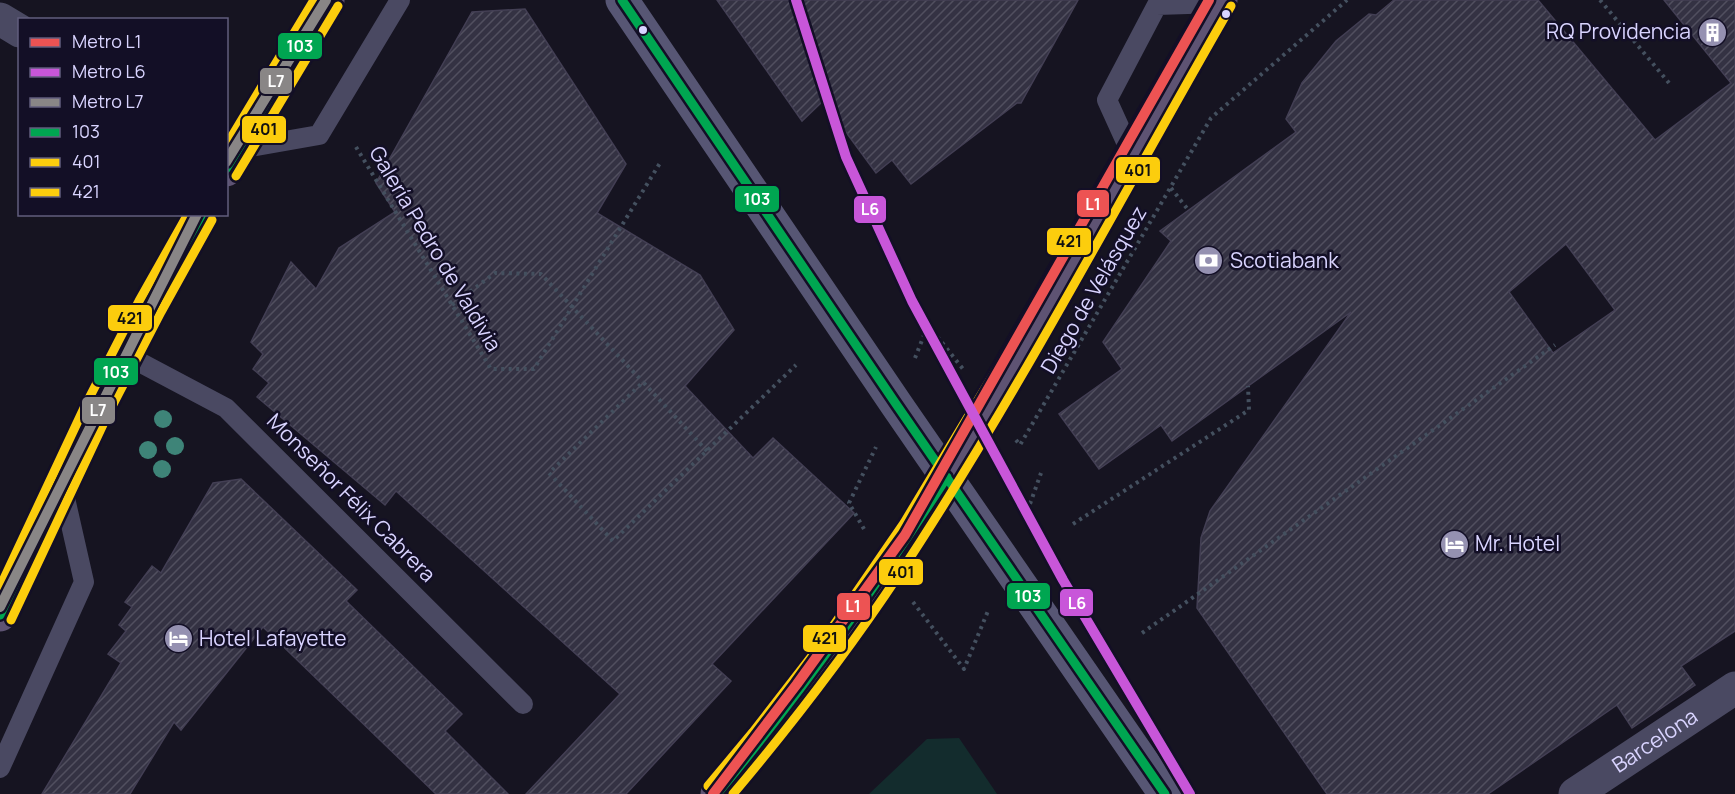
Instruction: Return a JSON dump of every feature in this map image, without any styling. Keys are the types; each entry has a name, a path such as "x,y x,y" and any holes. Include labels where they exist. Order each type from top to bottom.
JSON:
{"main road":[{"path":"230,163 328,0"},
{"path":"622,0 1165,794"},
{"path":"717,794 761,743 819,668 888,569 947,477 990,408 1220,1"},
{"path":"0,615 96,411 150,306 201,216"}],"street":[{"path":"0,18 18,30"},
{"name":"Barcelona","path":"1575,794 1735,687"}],"lane":[{"path":"230,163 319,135 400,0"},
{"path":"1132,155 1107,100 1157,5 1220,1"},
{"name":"Monseñor Félix Cabrera","path":"126,354 226,408 523,704"},
{"path":"0,768 8,737 84,582 62,485"}],"path":[{"name":"Diego de Velásquez","path":"1020,445 1211,118 1347,0"},
{"path":"1600,0 1670,83"},
{"name":"Galería Pedro de Valdivia","path":"356,147 491,369 534,369 660,163"},
{"path":"1171,188 1189,211"},
{"path":"452,305 495,273 541,274 574,306 707,451"},
{"path":"928,325 963,370"},
{"path":"1142,633 1555,345"},
{"path":"643,382 549,473 613,541 796,365"},
{"path":"1073,524 1249,410 1248,386"}],"green space":[{"path":"959,738 997,794 869,794 927,739"}],"building":[{"path":"717,0 1078,0 1021,103 1017,103 911,184 892,160 876,173 823,101 802,121"},
{"path":"1394,0 1538,0 1655,140 1731,83 1664,0 1735,0 1735,631 1681,666 1695,685 1632,728 1617,705 1488,794 1327,794 1197,608 1201,538 1210,511 1351,312 1172,441 1161,425 1099,469 1059,414 1122,369 1103,342 1171,241 1160,231 1296,132 1286,119 1302,83 1336,41 1369,14 1376,15","holes":["1566,244 1615,310 1553,353 1509,292"]},
{"path":"525,9 626,164 597,213 700,275 734,330 685,386 753,458 773,438 854,513 712,664 731,681 626,794 526,794 620,694 396,491 385,505 257,397 269,383 253,369 263,354 251,342 291,262 316,289 339,248 395,212 376,183 472,12"},
{"path":"241,479 357,590 346,601 462,714 445,731 508,794 436,794 263,627 181,730 174,722 130,794 42,794 121,663 108,654 126,631 119,625 132,607 125,602 152,566 161,573 213,483"}],"metro line":[{"name":"L7","path":"228,159 326,0"},
{"name":"L6","path":"796,0 846,157 912,301 1063,580 1190,794"},
{"name":"L1","path":"713,794 797,684 905,535 1209,0"},
{"name":"L7","path":"0,607 196,216"}],"transit line":[{"name":"421","path":"228,143 314,0"},
{"name":"103","path":"228,166 328,0"},
{"name":"103","path":"622,0 896,404 1165,794"},
{"name":"421","path":"708,786 818,648 904,523 999,365 1207,0"},
{"name":"401","path":"236,176 338,6"},
{"name":"401","path":"733,794 798,714 881,602 944,504 1070,292 1231,6"},
{"name":"421","path":"0,587 85,406 139,301 187,216"},
{"name":"103","path":"0,615 96,411 150,306 201,216"},
{"name":"401","path":"11,620 107,416 212,220"},
{"name":"103","path":"717,794 837,639 947,477"}],"place":[{"name":"RQ Providencia","path":"1712,32"},
{"name":"Scotiabank","path":"1209,261"},
{"name":"Mr. Hotel","path":"1454,544"},
{"name":"Hotel Lafayette","path":"178,639"}]}
